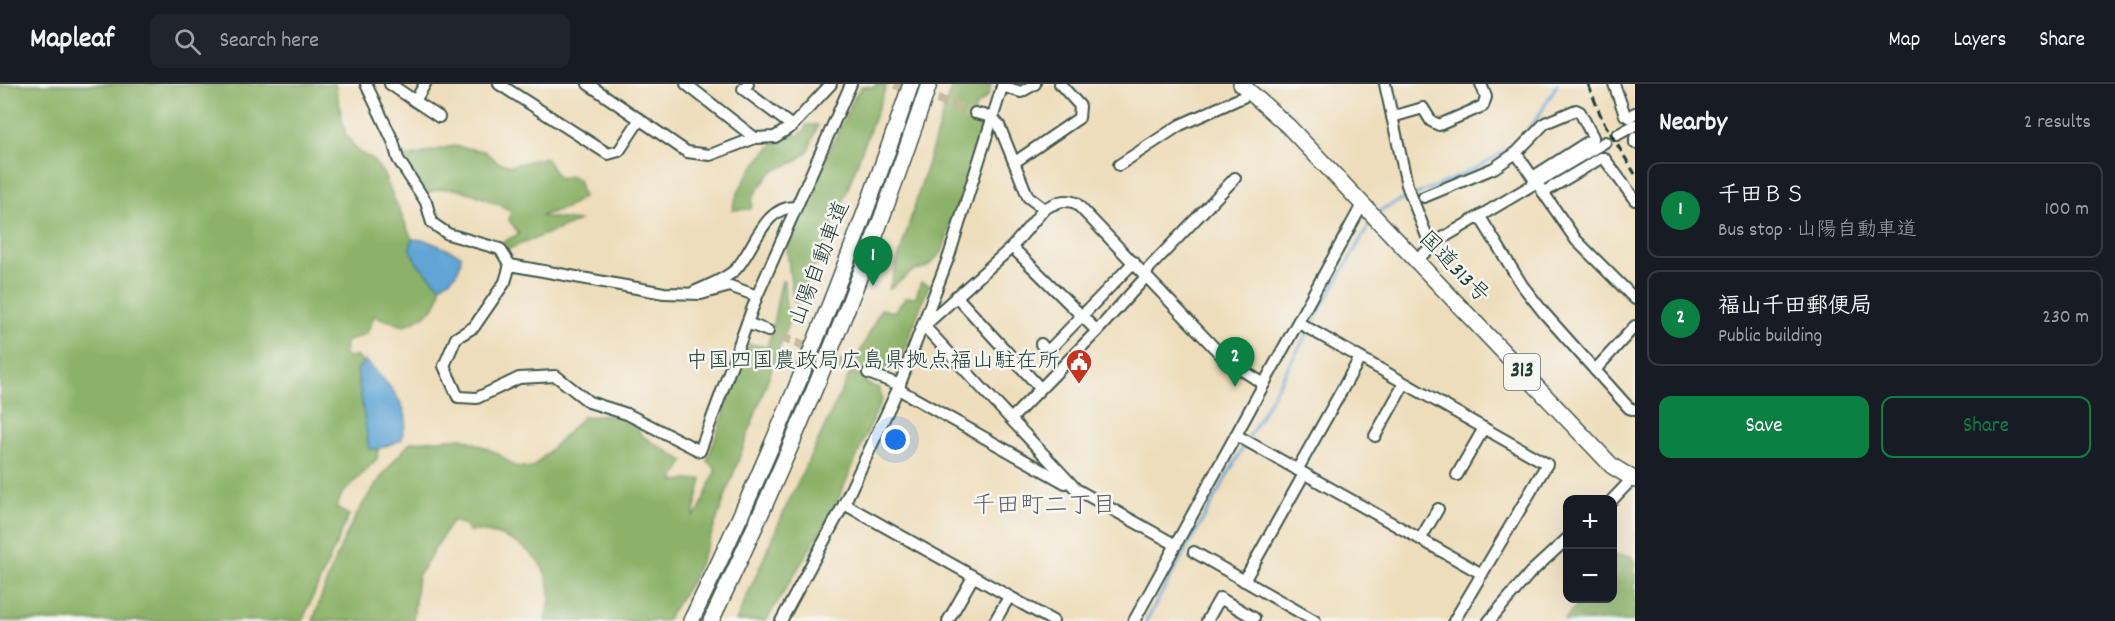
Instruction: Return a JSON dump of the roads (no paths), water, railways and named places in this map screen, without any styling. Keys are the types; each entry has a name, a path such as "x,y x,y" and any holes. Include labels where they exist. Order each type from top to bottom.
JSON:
{"highway":[{"name":"山陽自動車道","path":"691,621 734,531 808,360 846,267 911,84"},
{"name":"山陽自動車道","path":"711,621 782,469 825,368 929,84"},
{"name":"国道313号","path":"1245,87 1288,126 1612,466 1633,480"}],"street":[{"path":"366,84 393,141 398,159 426,202 432,223 448,234 501,249 510,265 505,282 474,327 456,338 444,366 458,397 477,398 519,378 556,376 589,402 627,414 700,451 757,296 851,84"},
{"path":"390,84 439,117"},
{"path":"415,101 425,84"},
{"path":"499,84 608,154 619,152 640,119"},
{"path":"588,84 694,154 710,155 755,138 775,137 792,126 831,84"},
{"path":"686,84 755,138"},
{"path":"748,84 744,89 792,126"},
{"path":"796,621 782,618 844,504 899,387 949,256 1003,85 1021,92 1035,84"},
{"path":"1015,162 1079,118 1080,106 1060,84"},
{"path":"1392,117 1423,108 1431,121 1439,125 1482,106 1486,97 1481,84"},
{"path":"1614,84 1625,114 1629,117 1635,113"},
{"path":"1389,85 1392,117 1407,185 1431,247"},
{"path":"1119,165 1179,124 1243,97 1245,87"},
{"path":"1424,197 1494,168 1516,153 1545,123 1575,110 1580,112 1593,137 1592,140 1538,184"},
{"path":"975,113 992,117 1015,162 1028,197 1044,209"},
{"path":"1617,135 1635,125"},
{"path":"1635,138 1635,143"},
{"path":"1415,261 1431,247 1605,142"},
{"path":"1516,153 1592,258 1635,299"},
{"path":"1538,184 1604,158 1635,200"},
{"path":"1011,419 1096,331 1235,178"},
{"path":"924,326 1012,247 1044,209 1068,200 1076,203 1226,360 1264,384"},
{"path":"690,294 735,269 774,214 785,207 795,207"},
{"path":"1134,621 1176,544 1243,439 1264,384 1306,326 1371,214"},
{"path":"1480,217 1522,285 1629,408 1635,410"},
{"path":"1012,247 1096,331"},
{"path":"1041,345 1047,352 1134,262"},
{"path":"510,265 664,293 713,292 730,286 757,296"},
{"path":"956,296 1040,388"},
{"path":"747,323 768,332"},
{"path":"924,326 1076,489"},
{"path":"1306,326 1547,464 1454,621"},
{"path":"1595,370 1635,326"},
{"path":"1244,581 1360,358"},
{"path":"868,373 899,387 1176,544"},
{"path":"1376,436 1404,384"},
{"path":"1457,475 1484,428"},
{"path":"1243,439 1482,574"},
{"path":"1617,495 1633,480"},
{"path":"844,504 1008,597 1039,618 1053,621"},
{"path":"1421,538 1438,509"},
{"path":"1490,621 1530,573 1563,543"},
{"path":"1194,552 1297,616 1315,621"},
{"path":"948,621 973,577"},
{"path":"995,621 1008,597"},
{"path":"1207,621 1220,598 1254,618 1253,621"}],"water":[{"path":"412,239 425,240 461,255 456,274 440,286 417,263 410,248"},
{"path":"365,361 397,396 405,413 406,421 402,440 378,449 369,449 357,370"}],"waterway":[{"path":"1379,213 1384,208 1453,179 1503,152 1529,128 1557,84"},
{"path":"1311,326 1372,220"},
{"path":"1248,439 1308,332"},
{"path":"1146,621 1245,444"}],"tunnel":[{"path":"895,84 975,113"},
{"path":"768,331 868,373"}],"railway":[{"path":"1588,84 1603,121 1635,174"}],"place":[{"name":"千田ＢＳ","path":"873,286"},
{"name":"中国四国農政局広島県拠点福山駐在所","path":"1079,385"},
{"name":"福山千田郵便局","path":"1235,387"}],"district":[{"name":"千田町二丁目","path":"1044,507"}]}
